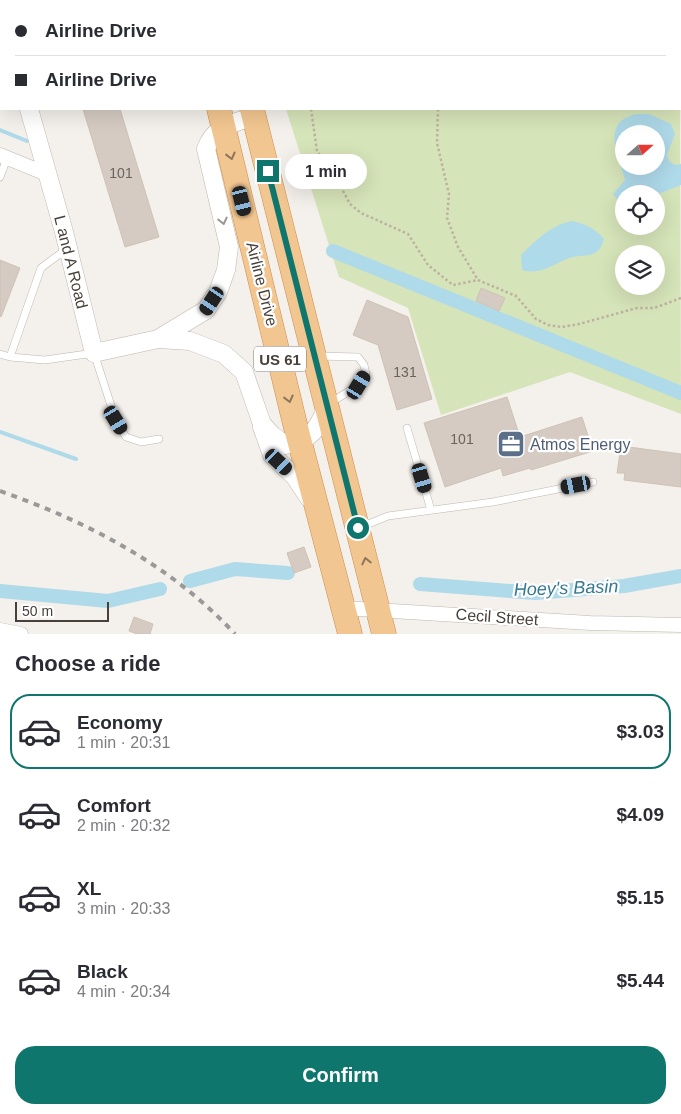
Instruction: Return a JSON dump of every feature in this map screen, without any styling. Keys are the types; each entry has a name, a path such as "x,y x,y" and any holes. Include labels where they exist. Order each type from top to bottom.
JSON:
{"highway":[{"name":"Airline Drive","path":"253,112 328,404 384,634"},
{"name":"Airline Drive","path":"222,118 300,442 350,634"}],"street":[{"name":"L and A Road","path":"29,110 49,175 94,353"},
{"path":"158,339 206,310 218,292 226,270 229,247 206,149 210,136 222,118 253,112"},
{"path":"4,157 49,175"},
{"path":"94,353 158,339 190,341 224,354 244,372 272,455 302,485 321,525"},
{"path":"262,424 272,436 285,445 300,442 315,432 328,404"},
{"name":"Cecil Street","path":"343,608 378,608 590,629 681,625"},
{"path":"0,630 21,634"}],"lane":[{"path":"0,177 4,157"},
{"path":"10,357 42,268 68,247"},
{"path":"0,354 10,357 45,360 94,353 116,420 126,437 141,442 159,439"},
{"path":"315,356 358,357 364,364 366,374 359,385 328,404"},
{"path":"407,428 431,510"},
{"path":"358,528 388,516 493,502 593,482"}],"path":[{"path":"311,110 318,151 335,176 350,204 361,213 408,234 428,265 453,285 478,280 516,296 536,319 548,325 562,327 636,308 654,308 681,298"},
{"path":"438,110 437,143 449,194 447,218 458,247 478,280"}],"green space":[{"path":"286,110 680,110 681,414 570,372 441,415 408,308 339,277"}],"water":[{"path":"635,114 649,114 671,124 675,134 667,155 669,161 675,165 681,164 681,185 665,191 665,185 621,185 625,180 624,175 665,175 665,125 618,125 626,118"},
{"path":"572,221 590,227 604,239 598,251 591,255 566,259 542,270 522,270 521,255 527,249 557,226"}],"building":[{"path":"83,110 120,110 159,237 125,247"},
{"path":"0,260 20,268 1,317 0,316"},
{"path":"481,288 505,298 499,311 476,301"},
{"path":"367,300 408,317 432,399 397,410 378,345 353,335"},
{"name":"Atmos Energy","path":"507,397 520,437 582,417 593,451 531,470 530,468 503,476 501,468 445,487 424,423"},
{"path":"629,447 681,454 681,487 624,480 625,473 617,473 620,453 628,454"},
{"path":"304,547 311,567 294,573 287,553"},
{"path":"134,617 153,624 150,634 137,634 129,631"}],"waterway":[{"path":"0,130 27,141"},
{"path":"333,251 681,393"},
{"path":"0,432 76,459"},
{"path":"190,581 235,569 288,573"},
{"name":"Hoey's Basin","path":"420,584 535,593 624,586 681,576"},
{"path":"0,591 108,601 160,589"}],"railway":[{"path":"0,491 65,517 126,548 184,587 235,634"}],"place":[{"name":"Atmos Energy","path":"511,444"}],"route":[{"path":"268,171 358,528"}]}
